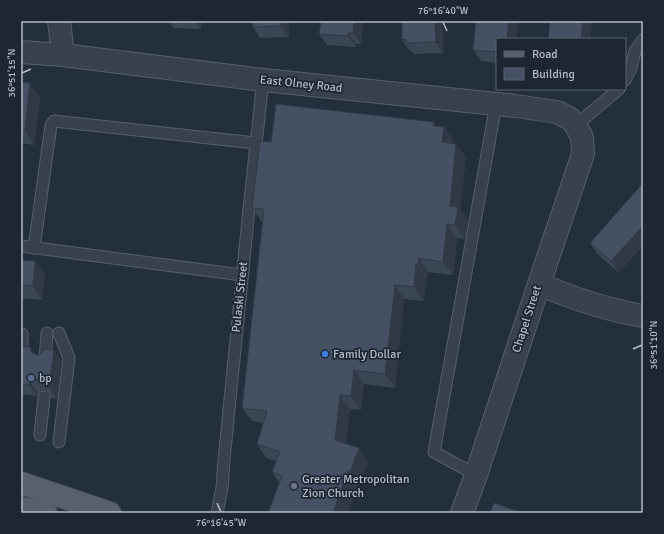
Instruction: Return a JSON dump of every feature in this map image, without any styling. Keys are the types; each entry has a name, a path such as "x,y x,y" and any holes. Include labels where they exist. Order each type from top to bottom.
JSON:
{"main road":[{"path":"21,483 110,513"},
{"path":"21,508 46,513"}],"street":[{"path":"59,21 63,55"},
{"name":"East Olney Road","path":"21,52 63,55 262,80 496,104 557,112 569,118 576,125"},
{"name":"Chapel Street","path":"462,513 583,154 582,138 576,125"},
{"path":"539,284 584,301 630,314 643,316"}],"lane":[{"path":"626,78 631,68 635,50 643,40"},
{"name":"Pulaski Street","path":"217,513 222,488 262,80"},
{"path":"576,125 618,90"},
{"path":"476,475 434,452 496,104"},
{"path":"34,248 51,125 54,122 255,143"},
{"path":"21,246 242,275"},
{"path":"45,359 47,333"},
{"path":"59,333 69,358 59,442"},
{"path":"22,334 22,357"},
{"path":"40,435 44,397"}],"building":[{"path":"252,21 281,21 281,26 253,27"},
{"path":"321,21 354,21 353,33 348,33 348,36 319,34"},
{"path":"402,21 435,21 436,42 406,43 406,39 402,40"},
{"path":"476,21 509,21 507,38 496,38 496,52 473,50"},
{"path":"550,21 583,21 581,38 548,38"},
{"path":"21,82 30,83 25,131 21,130"},
{"path":"276,104 434,122 433,126 444,127 442,142 456,144 450,206 458,207 455,225 447,224 443,262 419,258 418,265 416,264 414,287 395,285 385,374 354,370 351,396 340,395 335,440 359,448 350,472 348,471 333,513 268,513 282,476 272,472 280,452 257,444 267,411 242,408 264,209 252,208 260,141 271,142"},
{"path":"643,183 643,226 611,261 590,243"},
{"path":"21,260 35,261 33,286 21,285"},
{"path":"21,346 30,347 31,351 36,355 41,354 44,349 54,350 49,387 43,387 40,380 37,379 30,382 29,385 21,384"},
{"path":"494,503 523,513 490,513"}],"place":[{"name":"Family Dollar","path":"325,354"},
{"name":"bp","path":"31,378"},
{"name":"Greater Metropolitan Zion Church","path":"294,486"}]}
